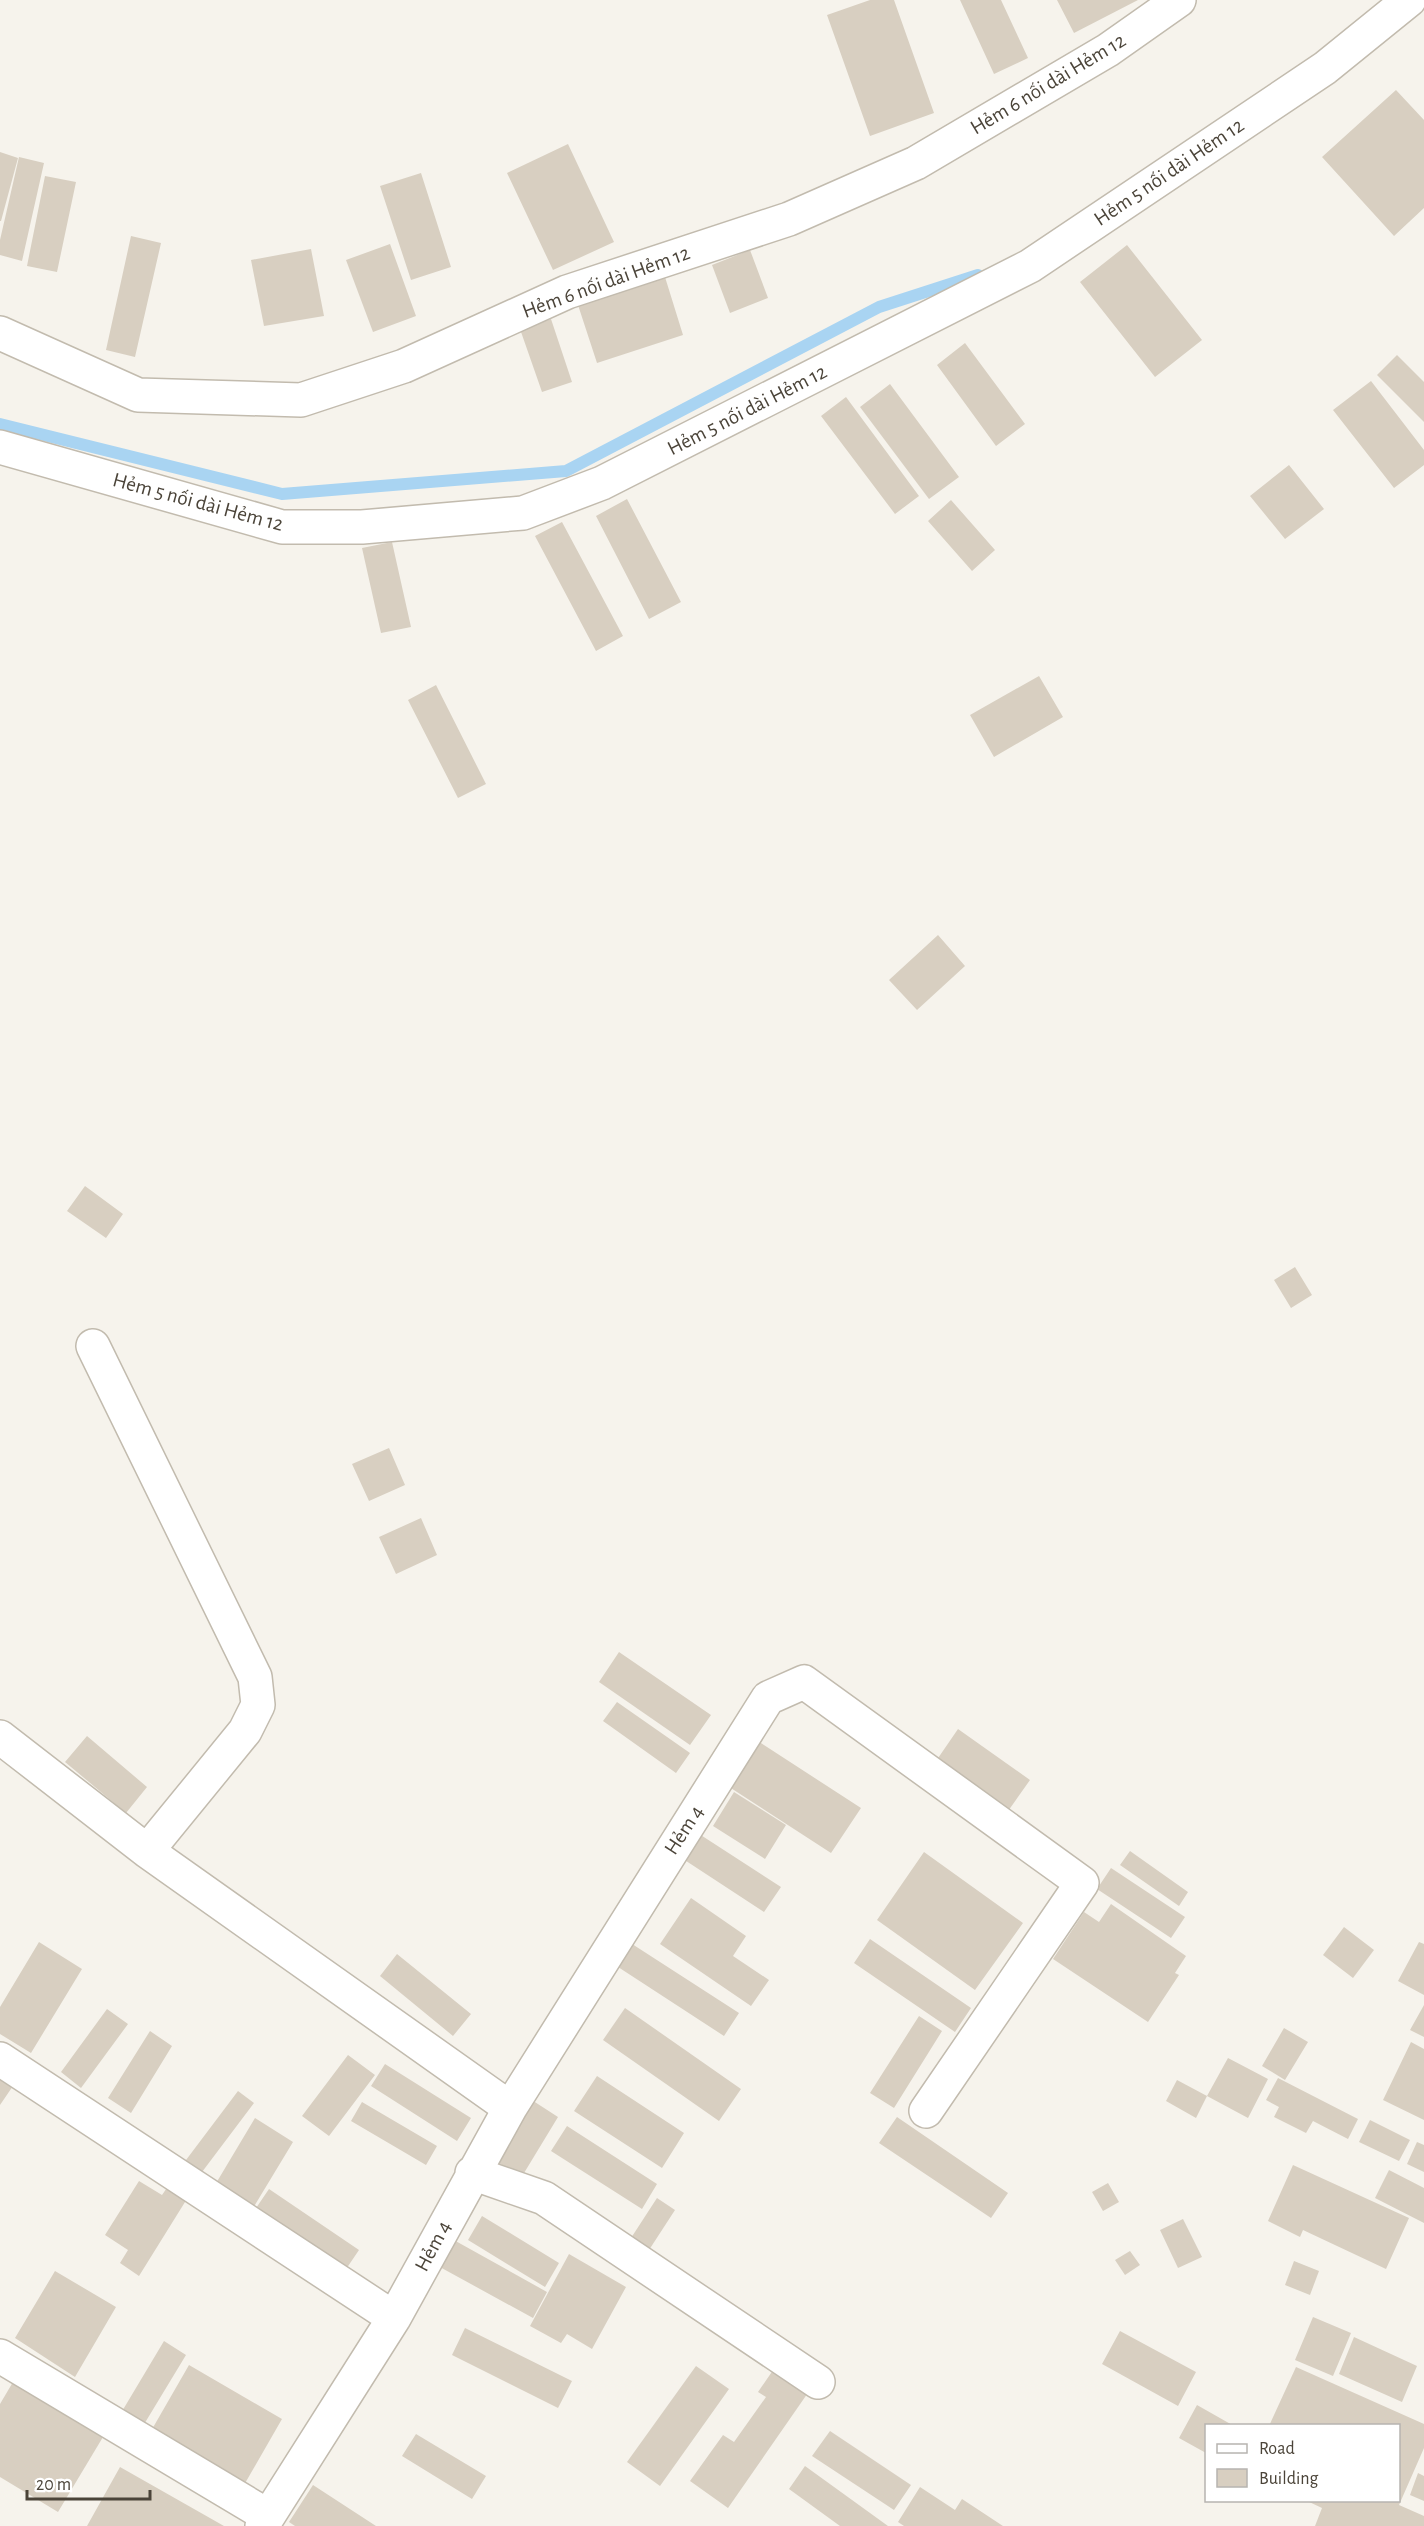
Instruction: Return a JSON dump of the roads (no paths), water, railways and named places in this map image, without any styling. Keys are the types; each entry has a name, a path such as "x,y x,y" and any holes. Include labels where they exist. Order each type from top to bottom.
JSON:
{"street":[{"name":"Hẻm 6 nối dài Hẻm 12","path":"0,333 138,395 301,400 404,366 567,292 789,219 916,163 1108,50 1179,0"},
{"name":"Hẻm 5 nối dài Hẻm 12","path":"0,447 282,527 362,527 523,513 603,483 1030,266 1324,68 1409,0"},
{"path":"93,1346 255,1677 258,1705 245,1731 147,1851"},
{"name":"Hẻm 4","path":"265,2521 394,2318 472,2173 510,2108 768,1698 804,1682 1082,1883 926,2110"},
{"path":"0,1737 147,1851 510,2108"},
{"path":"0,2060 394,2318"},
{"path":"472,2173 544,2198 818,2382"},
{"path":"0,2356 265,2521"}],"waterway":[{"path":"0,424 282,494 566,471 879,307 978,275"}]}
